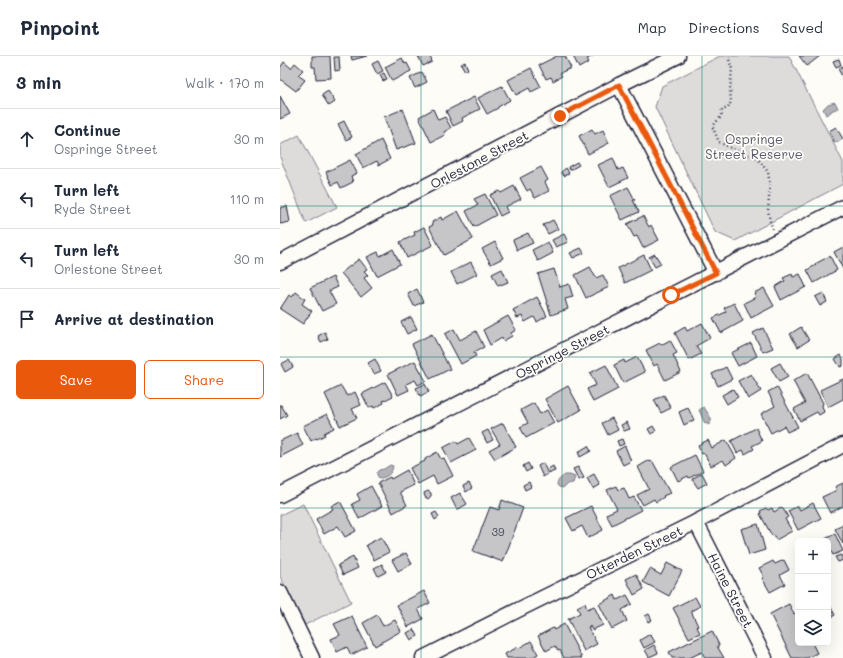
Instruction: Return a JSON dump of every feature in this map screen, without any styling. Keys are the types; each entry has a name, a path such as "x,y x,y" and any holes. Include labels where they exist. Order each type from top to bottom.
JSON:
{"street":[{"name":"Orlestone Street","path":"280,262 619,85 678,56"},
{"path":"619,85 716,273"},
{"name":"Ospringe Street","path":"280,495 843,207"},
{"name":"Otterden Street","path":"423,658 696,522 843,445"},
{"name":"Haine Street","path":"696,522 765,658"},
{"path":"280,592 312,658"}],"path":[{"path":"728,56 732,68 730,90 731,102 728,108 722,110 721,117 715,123 713,128 719,142 758,159 768,172 770,179 768,210 770,221 778,241"}],"green space":[{"name":"Ospringe Street Reserve","path":"720,56 789,56 843,162 843,184 735,241 715,232 655,107 662,86"},
{"path":"299,135 337,207 306,223 280,157 280,145"},
{"path":"303,504 351,602 305,625 280,576 280,515"}],"shaded area":[{"path":"835,102 838,108 826,115 823,109 828,104"},
{"path":"704,407 712,420 708,425 707,423 705,424 699,410"},
{"path":"390,465 393,466 390,473 379,478 377,472"},
{"path":"565,475 575,477 573,483 567,484 563,488 559,487 557,485 558,482"}],"building":[{"path":"312,56 330,56 331,78 316,79 315,67 312,67"},
{"path":"351,56 367,56 352,60"},
{"path":"418,56 430,56 432,62 423,66"},
{"path":"557,56 565,56 571,68 560,73 562,76 553,81 551,77 546,79 539,65"},
{"path":"573,56 593,56 587,59 589,62 579,68"},
{"path":"799,56 820,56 807,66"},
{"path":"334,57 339,57 340,70 335,71"},
{"path":"402,58 405,64 407,63 411,71 392,81 385,67"},
{"path":"839,59 841,65 836,67 833,61"},
{"path":"378,61 383,71 377,74 372,64"},
{"path":"284,62 291,68 295,63 303,70 298,75 305,80 296,91 280,79 280,68"},
{"path":"465,62 468,69 465,71 461,64"},
{"path":"843,66 843,78 838,69"},
{"path":"531,68 541,87 531,92 529,88 516,95 508,80"},
{"path":"422,72 427,82 415,88 410,78"},
{"path":"384,73 387,79 383,81 380,75"},
{"path":"502,86 510,100 487,114 478,98"},
{"path":"328,91 335,102 329,106 322,95"},
{"path":"280,96 290,114 280,119"},
{"path":"474,97 480,109 462,118 463,121 453,126 446,111"},
{"path":"403,109 416,143 396,150 384,117"},
{"path":"433,109 438,120 445,117 451,128 444,132 445,135 431,142 419,117"},
{"path":"344,121 352,137 346,140 338,124"},
{"path":"836,127 843,139 835,143 829,131"},
{"path":"592,129 595,134 603,130 609,143 588,154 579,136"},
{"path":"381,140 390,159 379,165 377,161 363,168 356,154"},
{"path":"613,158 618,170 623,168 628,178 609,187 598,165"},
{"path":"350,160 357,173 351,176 353,182 341,188 338,182 332,185 326,172"},
{"path":"577,162 579,165 570,170 568,167"},
{"path":"541,167 548,180 545,182 549,191 535,198 530,189 527,191 520,178"},
{"path":"566,168 569,173 564,176 561,172"},
{"path":"514,186 521,199 505,207 508,212 500,216 490,195 499,191 501,193"},
{"path":"628,187 639,212 622,220 610,196"},
{"path":"485,194 496,215 474,227 466,211 478,205 474,199"},
{"path":"287,206 290,222 280,224 280,208"},
{"path":"458,211 473,239 444,255 429,227 433,225 432,222 441,217 442,220"},
{"path":"643,216 649,227 651,225 659,240 643,248 637,236 634,237 627,224"},
{"path":"553,220 558,229 548,234 543,225"},
{"path":"424,227 433,245 407,258 400,242 415,235 414,232"},
{"path":"528,233 533,243 517,250 513,240"},
{"path":"564,234 568,242 556,247 552,240"},
{"path":"495,242 503,258 491,264 482,249"},
{"path":"548,242 553,253 538,261 532,250"},
{"path":"843,247 843,269 834,252"},
{"path":"581,248 584,253 573,258 570,253"},
{"path":"393,249 400,264 377,276 367,257 378,252 380,256"},
{"path":"655,254 661,264 655,267 649,257"},
{"path":"644,255 651,270 625,283 618,268"},
{"path":"830,256 837,270 814,283 807,270"},
{"path":"359,259 367,269 364,271 368,275 364,278 372,288 361,297 341,273"},
{"path":"471,262 477,274 457,284 451,272"},
{"path":"590,267 596,278 603,275 609,287 586,298 575,275"},
{"path":"502,269 508,282 498,286 492,274"},
{"path":"554,269 560,287 569,284 573,297 565,299 568,309 551,315 538,274"},
{"path":"792,274 793,277 800,274 806,287 781,300 775,287 785,281 783,278"},
{"path":"333,277 338,287 329,291 336,304 322,311 310,288"},
{"path":"764,288 774,306 751,318 744,303 756,297 754,293"},
{"path":"417,289 423,302 414,306 408,294"},
{"path":"296,292 305,299 302,304 312,311 303,324 280,309 289,295 292,297"},
{"path":"823,293 827,302 820,306 815,297"},
{"path":"537,297 547,316 537,322 534,317 525,322 522,316 517,318 513,310"},
{"path":"734,303 743,321 721,333 713,318 726,312 724,308"},
{"path":"508,316 516,330 511,333 512,336 503,341 502,338 490,345 483,330"},
{"path":"411,317 417,329 407,334 401,322"},
{"path":"702,323 710,338 696,346 701,354 689,360 675,333 685,327 687,331"},
{"path":"801,327 809,340 798,347 790,334"},
{"path":"763,328 773,348 763,352 753,333"},
{"path":"454,329 460,340 476,331 484,347 474,352 476,356 461,364 445,334"},
{"path":"325,332 328,339 321,342 318,336"},
{"path":"432,334 450,369 430,379 412,344"},
{"path":"670,340 677,353 673,355 681,372 665,380 657,364 654,366 646,350"},
{"path":"751,343 757,356 738,366 731,353"},
{"path":"841,355 843,359 843,366 840,367 835,359"},
{"path":"637,357 645,372 623,383 614,365 624,360 625,363"},
{"path":"375,359 381,371 374,374 368,363"},
{"path":"289,360 293,367 285,372 281,364"},
{"path":"415,361 426,381 418,385 415,380 406,384 409,390 398,395 388,374"},
{"path":"780,363 788,377 779,382 771,368"},
{"path":"606,365 618,389 593,402 587,389 596,385 590,373"},
{"path":"726,367 732,379 718,386 712,374"},
{"path":"807,373 823,403 822,406 824,412 819,415 817,412 800,421 794,409 805,403 793,381"},
{"path":"751,374 761,391 748,399 738,381"},
{"path":"843,379 843,399 828,407 820,390"},
{"path":"385,382 393,396 374,408 373,406 369,408 362,394"},
{"path":"425,384 429,392 420,396 416,388"},
{"path":"341,386 347,396 355,392 361,405 352,409 357,418 340,426 325,394"},
{"path":"568,386 581,410 558,423 545,399"},
{"path":"777,387 798,427 787,432 784,426 771,433 761,414 775,406 768,392"},
{"path":"733,389 738,397 727,404 722,395"},
{"path":"664,395 671,408 661,413 654,400"},
{"path":"534,403 540,414 547,410 554,423 526,438 520,427 528,423 521,410"},
{"path":"280,405 287,415 280,419"},
{"path":"688,408 694,420 684,425 679,412"},
{"path":"327,414 334,428 324,433 325,435 311,441 303,426"},
{"path":"612,418 618,430 608,435 602,423"},
{"path":"627,422 630,429 624,431 621,425"},
{"path":"503,423 516,447 495,459 489,450 500,444 491,429"},
{"path":"653,426 656,431 651,434 648,429"},
{"path":"756,428 762,441 752,446 754,449 745,454 743,450 737,453 731,441"},
{"path":"488,430 493,440 487,443 482,433"},
{"path":"297,433 303,445 280,457 280,441"},
{"path":"469,438 476,450 451,463 443,448 456,441 458,444"},
{"path":"622,439 624,444 619,446 617,441"},
{"path":"708,440 712,448 726,440 736,458 726,465 723,460 711,466 704,453 702,454 698,445"},
{"path":"588,446 591,451 580,457 578,452"},
{"path":"625,446 631,461 623,465 616,451"},
{"path":"437,452 441,459 444,458 453,476 437,484 433,476 418,484 410,468 425,461 425,459"},
{"path":"695,455 703,471 689,478 688,476 678,481 671,467"},
{"path":"648,461 653,462 670,493 663,496 664,497 656,502 654,499 643,505 637,495 649,489 638,467"},
{"path":"528,463 531,469 526,472 523,466"},
{"path":"543,463 548,474 543,477 538,466"},
{"path":"553,466 555,471 550,473 548,469"},
{"path":"578,467 584,478 579,480 573,469"},
{"path":"407,470 414,485 400,492 407,505 393,513 378,483 390,477 391,479"},
{"path":"702,473 707,483 698,488 692,479"},
{"path":"594,474 600,485 593,489 587,478"},
{"path":"529,482 531,487 525,490 523,485"},
{"path":"469,483 472,488 466,492 463,486"},
{"path":"843,483 843,506 830,513 822,497 837,490 835,487"},
{"path":"371,486 382,506 359,519 352,504 360,500 357,494"},
{"path":"616,486 618,490 624,488 629,499 634,497 641,510 612,525 606,514 617,509 607,490"},
{"path":"428,491 431,493 431,496 428,499 425,497 424,493"},
{"path":"460,493 467,504 457,510 451,498"},
{"path":"502,500 523,508 503,562 473,551 490,507 499,510"},
{"path":"340,501 356,531 345,537 338,526 324,534 316,519 333,509 331,506"},
{"path":"813,503 821,518 798,530 788,511 798,506 800,510"},
{"path":"591,506 603,530 588,538 582,526 573,531 566,518"},
{"path":"782,507 788,517 785,519 792,531 776,540 774,535 772,536 760,514 760,511 766,508 768,510 772,508 774,512"},
{"path":"436,512 439,517 435,520 432,514"},
{"path":"758,524 765,550 749,555 741,529"},
{"path":"843,525 843,544 835,529"},
{"path":"835,534 843,551 833,555 831,551 831,538 827,538"},
{"path":"381,537 389,552 374,560 366,545"},
{"path":"406,553 412,564 398,571 392,560"},
{"path":"841,555 843,560 838,562 835,557"},
{"path":"353,557 358,568 343,575 338,565"},
{"path":"784,560 789,570 780,575 785,584 770,592 762,578 764,577 759,568 773,561 775,564"},
{"path":"667,563 682,571 669,596 643,582 650,569 661,575"},
{"path":"382,564 386,572 378,576 374,568"},
{"path":"636,574 644,589 634,595 626,579"},
{"path":"424,591 430,603 418,609 423,619 408,627 397,605"},
{"path":"615,595 617,600 627,595 632,604 622,610 627,621 612,629 599,604"},
{"path":"695,597 700,606 691,611 700,633 689,638 673,608"},
{"path":"585,603 587,609 594,606 603,625 592,630 590,626 588,627 597,644 584,651 568,619 580,613 577,607"},
{"path":"789,604 794,614 795,613 795,646 814,646 817,653 807,658 792,658 770,614"},
{"path":"831,608 835,615 831,617"},
{"path":"649,614 652,620 648,622 645,616"},
{"path":"377,615 383,626 395,620 401,631 375,646 363,623"},
{"path":"352,616 367,647 351,655 347,647 337,652 331,639 340,635 334,624"},
{"path":"564,624 582,658 564,658 560,650 558,651 555,646 546,651 538,636 553,628 554,630"},
{"path":"414,629 418,636 411,640 407,633"},
{"path":"712,631 719,645 717,646 724,658 705,658 702,652 689,658 672,658 669,652"},
{"path":"650,634 655,642 644,648 640,640"},
{"path":"531,641 538,654 531,658 507,658 505,654"},
{"path":"654,645 658,653 649,657 645,650"}],"route":[{"path":"560,116 619,85 716,273 671,295"}]}
